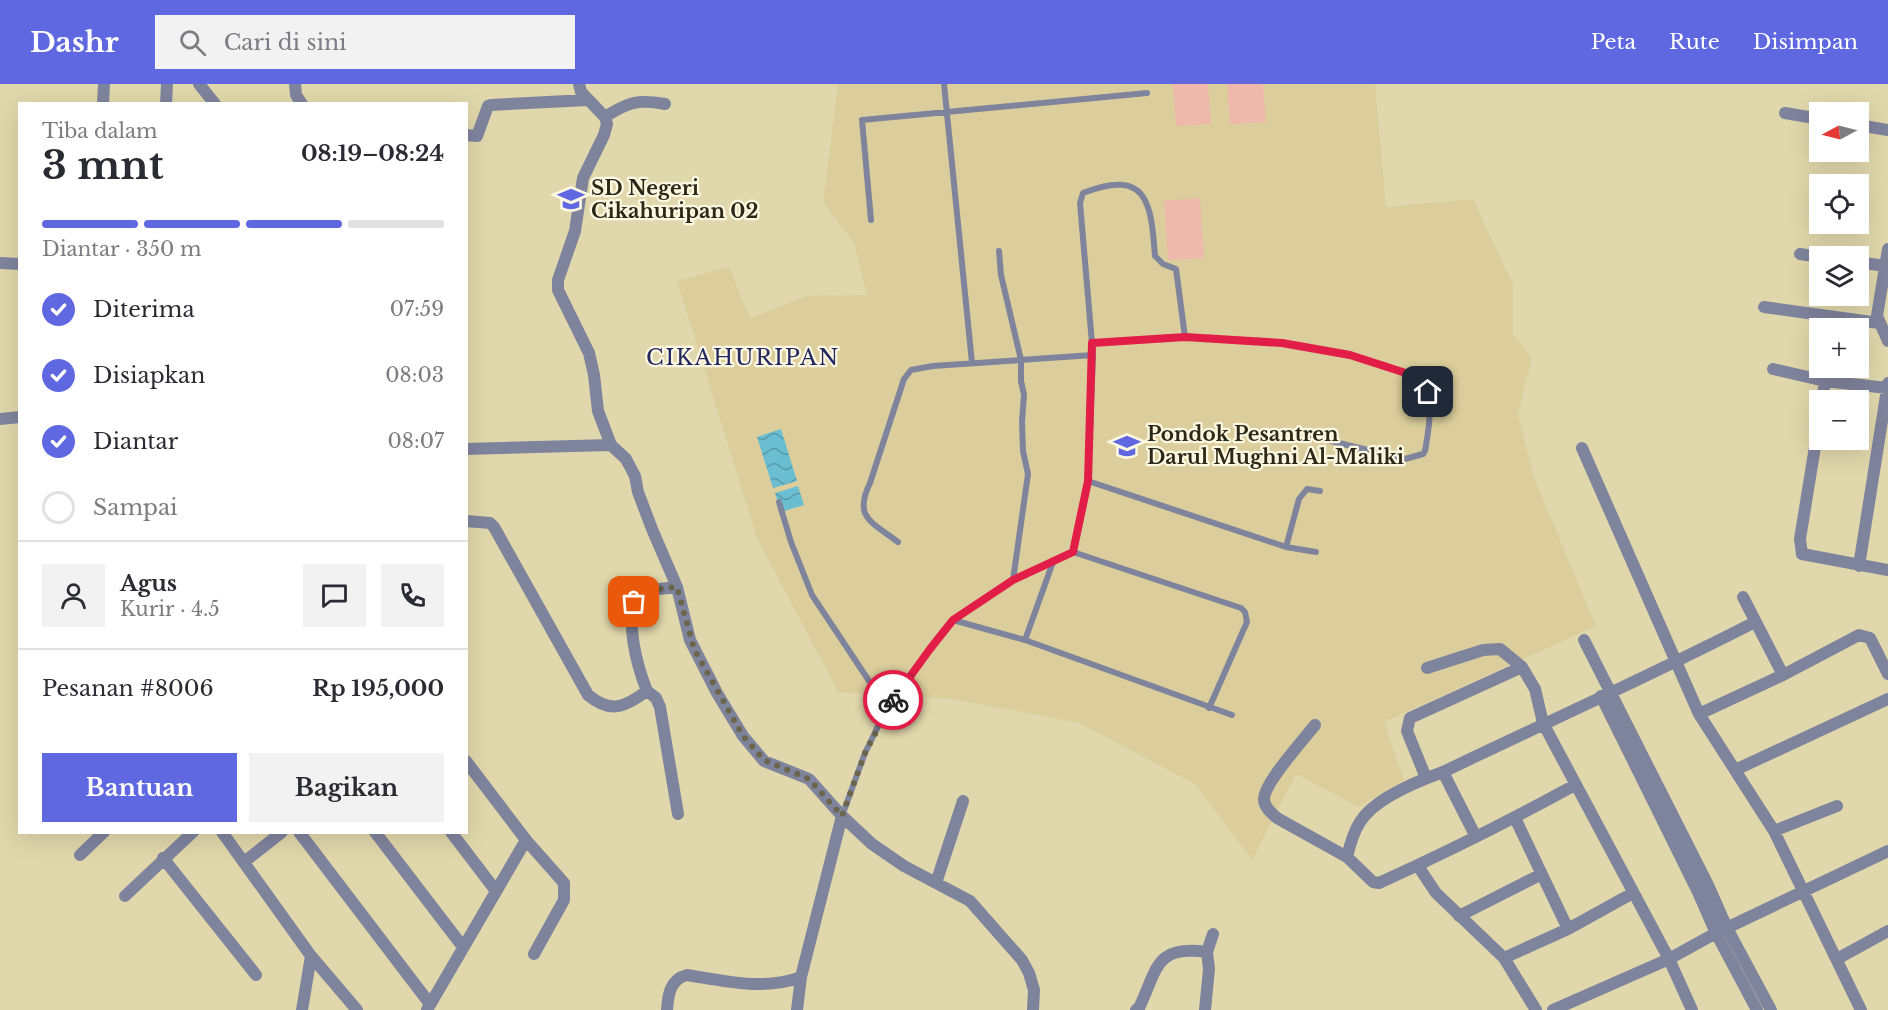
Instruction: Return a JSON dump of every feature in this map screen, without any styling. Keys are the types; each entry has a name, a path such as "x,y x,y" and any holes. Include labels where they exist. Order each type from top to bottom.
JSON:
{"street":[{"path":"103,102 104,84"},
{"path":"166,102 167,84"},
{"path":"200,84 214,102"},
{"path":"295,84 296,95 301,102"},
{"path":"579,84 586,100 605,117 607,124 583,178 574,231 558,280 558,290 589,353 598,411 611,445 626,459 633,470 652,529 677,587 694,649 743,736 764,760 809,779 842,816 872,844 904,866 970,901 1022,960 1034,990 1033,1010"},
{"path":"468,135 477,136 488,106 491,105 586,100"},
{"path":"605,117 631,103 647,101 665,104"},
{"path":"1785,113 1809,117"},
{"path":"1869,127 1888,130"},
{"path":"1888,249 1876,316 1888,340"},
{"path":"1800,254 1809,255"},
{"path":"0,263 18,264"},
{"path":"1869,264 1885,266"},
{"path":"1764,307 1879,323"},
{"path":"1773,369 1825,381 1888,385 1858,566"},
{"path":"1824,390 1825,381"},
{"path":"0,419 18,417"},
{"path":"468,449 611,445"},
{"path":"1582,448 1699,714 1774,831 1838,958 1861,1010"},
{"path":"1814,450 1800,539 1802,554 1888,570"},
{"path":"468,521 490,523 494,527 588,695 597,702 620,706 631,704 647,691"},
{"path":"677,587 650,590 638,594 632,609 637,655 647,691 656,698 660,707 678,814"},
{"path":"1743,597 1783,675"},
{"path":"1347,856 1353,835 1361,819 1379,802 1543,723 1678,662 1755,622"},
{"path":"1699,714 1862,635 1870,638 1888,674"},
{"path":"1584,640 1606,694 1722,930 1746,974 1771,1010"},
{"path":"1427,668 1483,650 1500,649 1522,667 1535,689 1543,723 1669,959 1692,1010"},
{"path":"1426,778 1407,731 1410,718 1522,667"},
{"path":"1736,770 1888,699"},
{"path":"1315,726 1277,774 1264,800 1268,810 1276,818 1347,856 1373,882 1379,883 1418,866 1515,818 1575,785"},
{"path":"468,764 526,840 564,883 564,900 534,954"},
{"path":"1443,772 1476,837"},
{"path":"936,883 963,801"},
{"path":"1774,831 1837,806"},
{"path":"796,1010 801,977 842,816"},
{"path":"1515,818 1540,875 1568,929"},
{"path":"80,855 102,834"},
{"path":"125,896 191,834"},
{"path":"223,834 311,956 357,1010"},
{"path":"244,862 279,834"},
{"path":"300,834 428,1007 526,840"},
{"path":"377,834 463,947"},
{"path":"453,834 496,891"},
{"path":"1553,1010 1669,959 1722,930 1888,851"},
{"path":"163,858 256,975"},
{"path":"1418,866 1436,893 1504,958 1536,1010"},
{"path":"1459,916 1540,875"},
{"path":"1504,958 1568,929 1634,893"},
{"path":"1838,958 1888,931"},
{"path":"1205,1010 1209,969 1207,952 1213,934"},
{"path":"1136,1010 1163,958 1176,951 1207,952"},
{"path":"302,1010 311,956"},
{"path":"1746,974 1757,1010"},
{"path":"667,1010 669,993 676,979 681,976 766,984 787,982 801,977"}],"lane":[{"path":"944,84 972,363"},
{"path":"871,220 862,120 1147,93"},
{"path":"1073,552 1088,481 1093,355 1080,203 1083,193 1122,184 1137,189 1145,198 1152,218 1155,256 1163,264 1176,270 1185,337"},
{"path":"999,251 1001,275 1021,360 1024,396 1023,451 1028,474 1013,580"},
{"path":"1092,343 1185,337 1282,343 1350,355 1415,376 1423,382 1428,392 1429,415 1423,454 1406,459 1310,436"},
{"path":"898,542 866,517 862,499 870,483 904,379 911,370 933,366 1093,355"},
{"path":"1088,481 1286,547 1316,552"},
{"path":"1286,547 1300,496 1307,489 1320,491"},
{"path":"780,502 791,542 812,595 887,708"},
{"path":"842,816 865,753 887,708 953,620 1013,580 1073,552 1242,608 1247,622 1209,708"},
{"path":"1025,640 1053,562"},
{"path":"953,620 1025,640 1232,715"}],"shaded area":[{"name":"Pondok Pesantren Darul Mughni Al-Maliki","path":"838,84 1375,84 1386,207 1473,199 1513,285 1513,335 1532,358 1518,414 1534,478 1596,626 1384,722 1404,780 1359,807 1296,774 1252,860 1195,784 1079,723 953,699 838,692 757,538 677,281 729,267 750,318 807,296 867,295 854,243 823,202"},
{"path":"1173,84 1208,84 1211,124 1176,126"},
{"path":"1227,84 1263,84 1266,122 1230,124"},
{"path":"1200,198 1204,258 1168,260 1164,201"}],"water":[{"path":"781,429 797,481 773,488 757,437"},
{"path":"798,486 804,505 781,512 775,493"}],"way so far":[{"path":"634,602 638,594 650,590 677,587 690,640 717,693 743,736 764,760 809,779 842,816 865,753 893,700"}],"place":[{"name":"SD Negeri Cikahuripan 02","path":"571,199"},
{"name":"Pondok Pesantren Darul Mughni Al-Maliki","path":"1127,446"}],"district":[{"name":"CIKAHURIPAN","path":"743,357"}],"route":[{"path":"893,700 953,620 1013,580 1073,552 1088,481 1092,343 1185,337 1282,343 1350,355 1415,376 1423,382 1428,392"}]}
